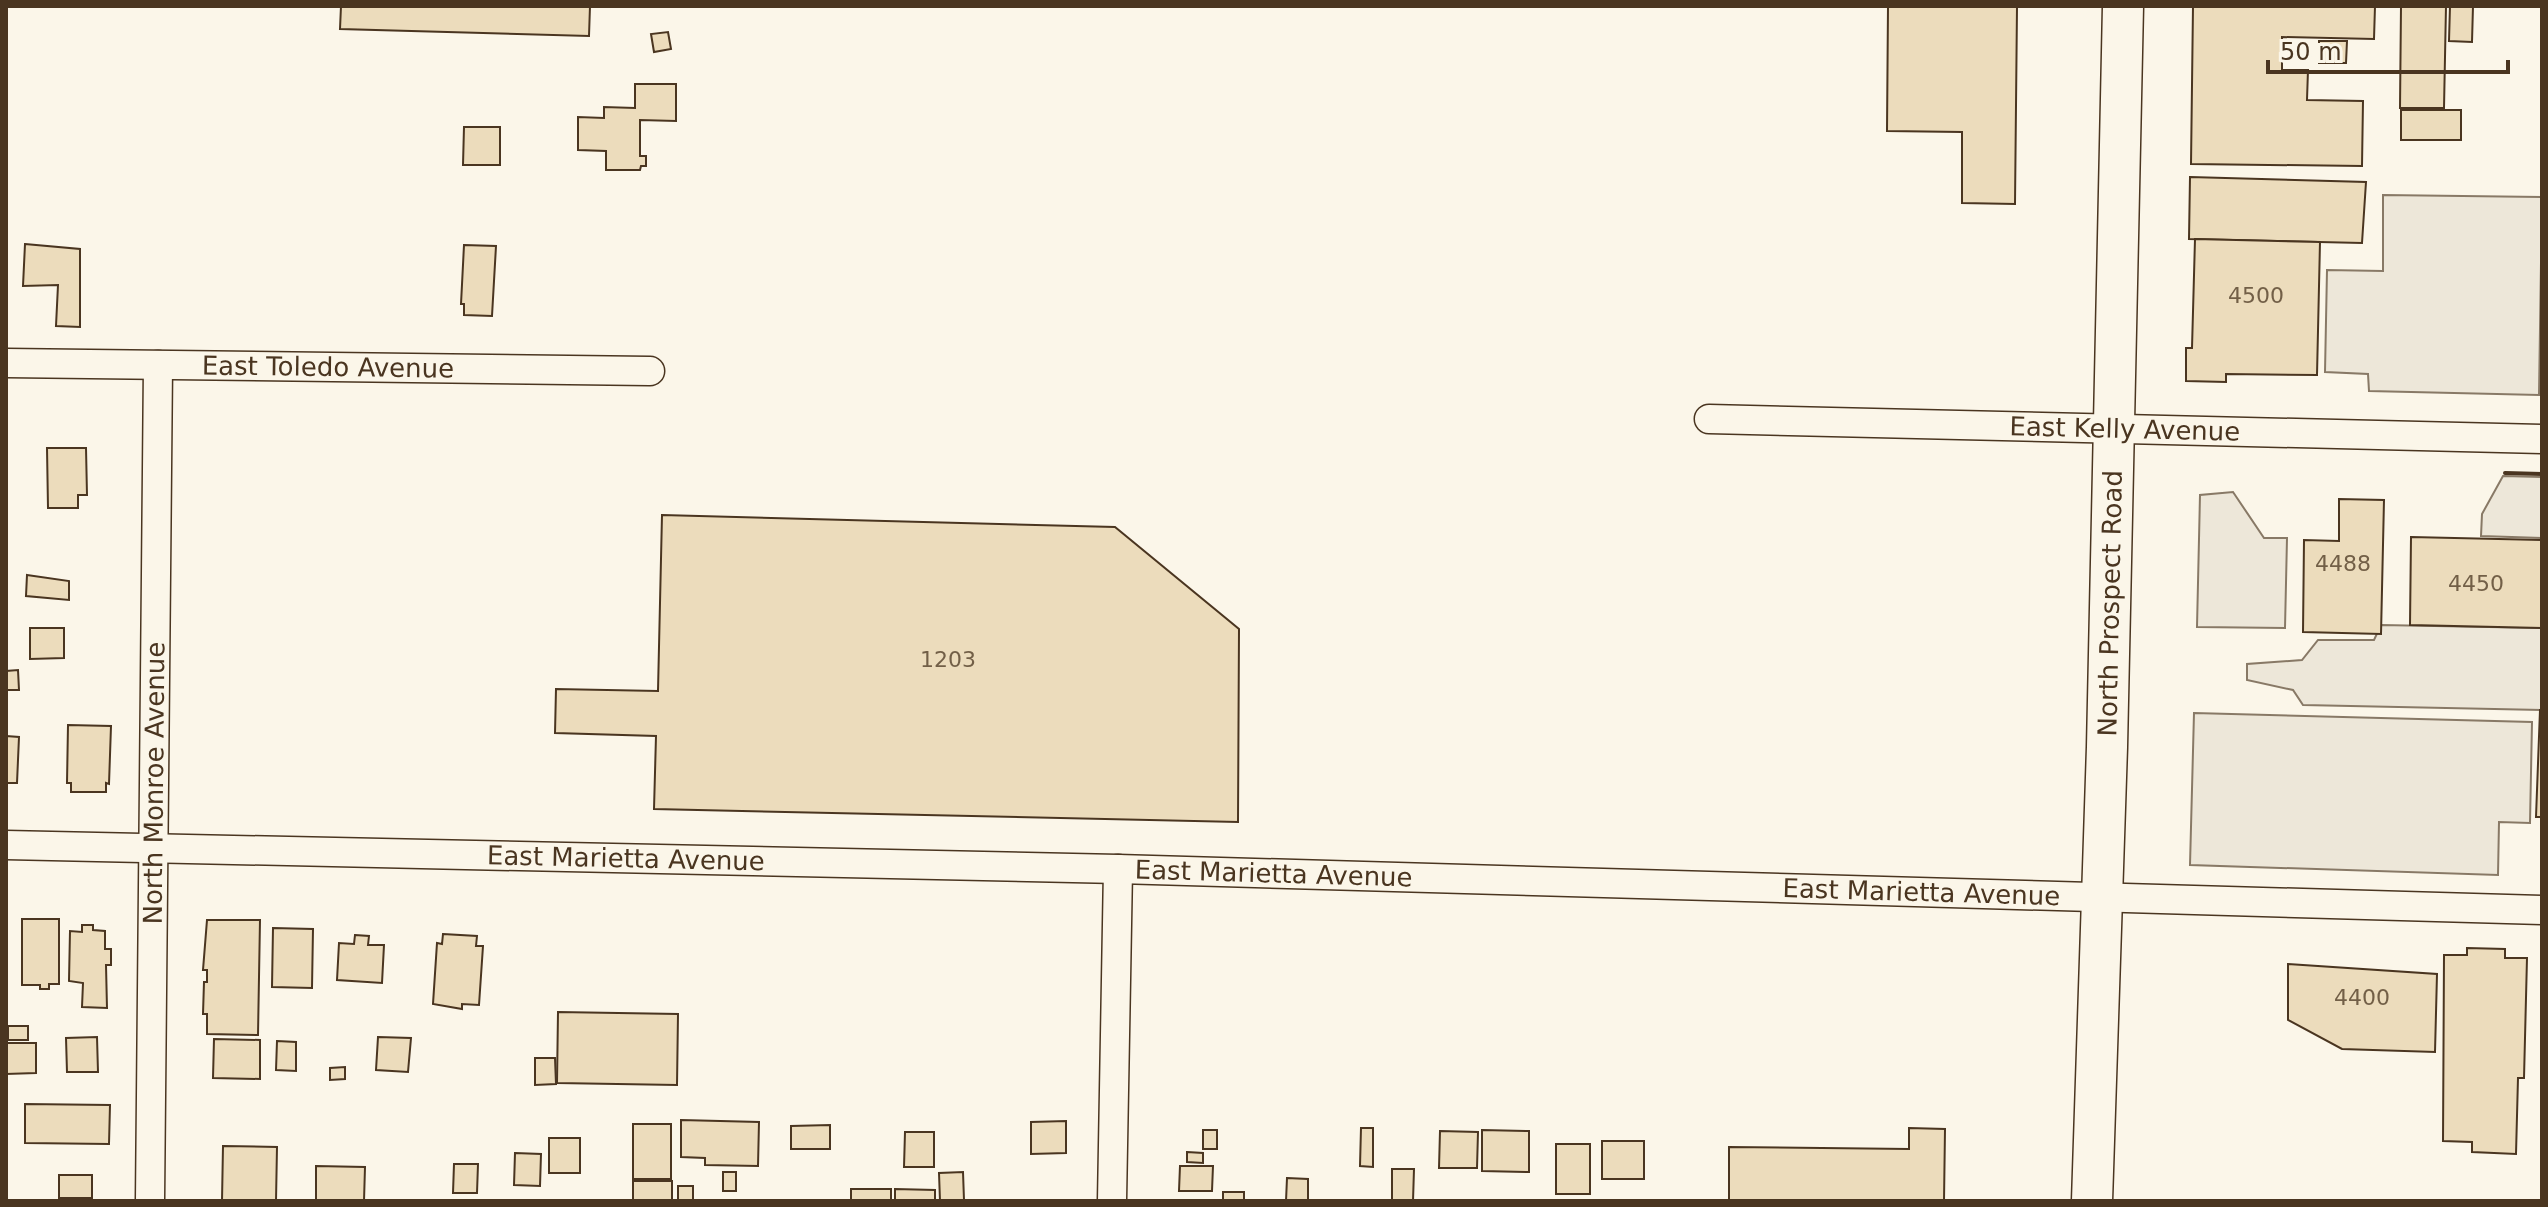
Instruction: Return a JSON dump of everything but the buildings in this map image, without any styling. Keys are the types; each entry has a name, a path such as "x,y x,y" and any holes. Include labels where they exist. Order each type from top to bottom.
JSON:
{"main road":[{"name":"North Prospect Road","path":"2092,1201 2123,6"}],"street":[{"name":"East Toledo Avenue","path":"6,363 650,371"},
{"name":"North Monroe Avenue","path":"150,1201 158,365"},
{"name":"East Kelly Avenue","path":"1709,419 2114,426 2542,439"},
{"name":"East Marietta Avenue","path":"6,845 1118,869 2542,910"},
{"path":"1112,1201 1118,869"}],"shaded area":[{"path":"2383,195 2542,197 2539,395 2369,391 2368,374 2325,372 2327,270 2383,271"},
{"path":"2503,476 2542,477 2542,538 2481,536 2482,514"},
{"path":"2233,492 2264,538 2287,538 2285,628 2197,627 2200,495"},
{"path":"2381,625 2542,628 2542,710 2303,705 2293,690 2247,680 2247,664 2302,660 2318,640 2374,640"},
{"path":"2194,713 2532,722 2530,823 2499,822 2498,875 2190,865"}],"wall":[{"path":"2505,473 2542,474"}]}
